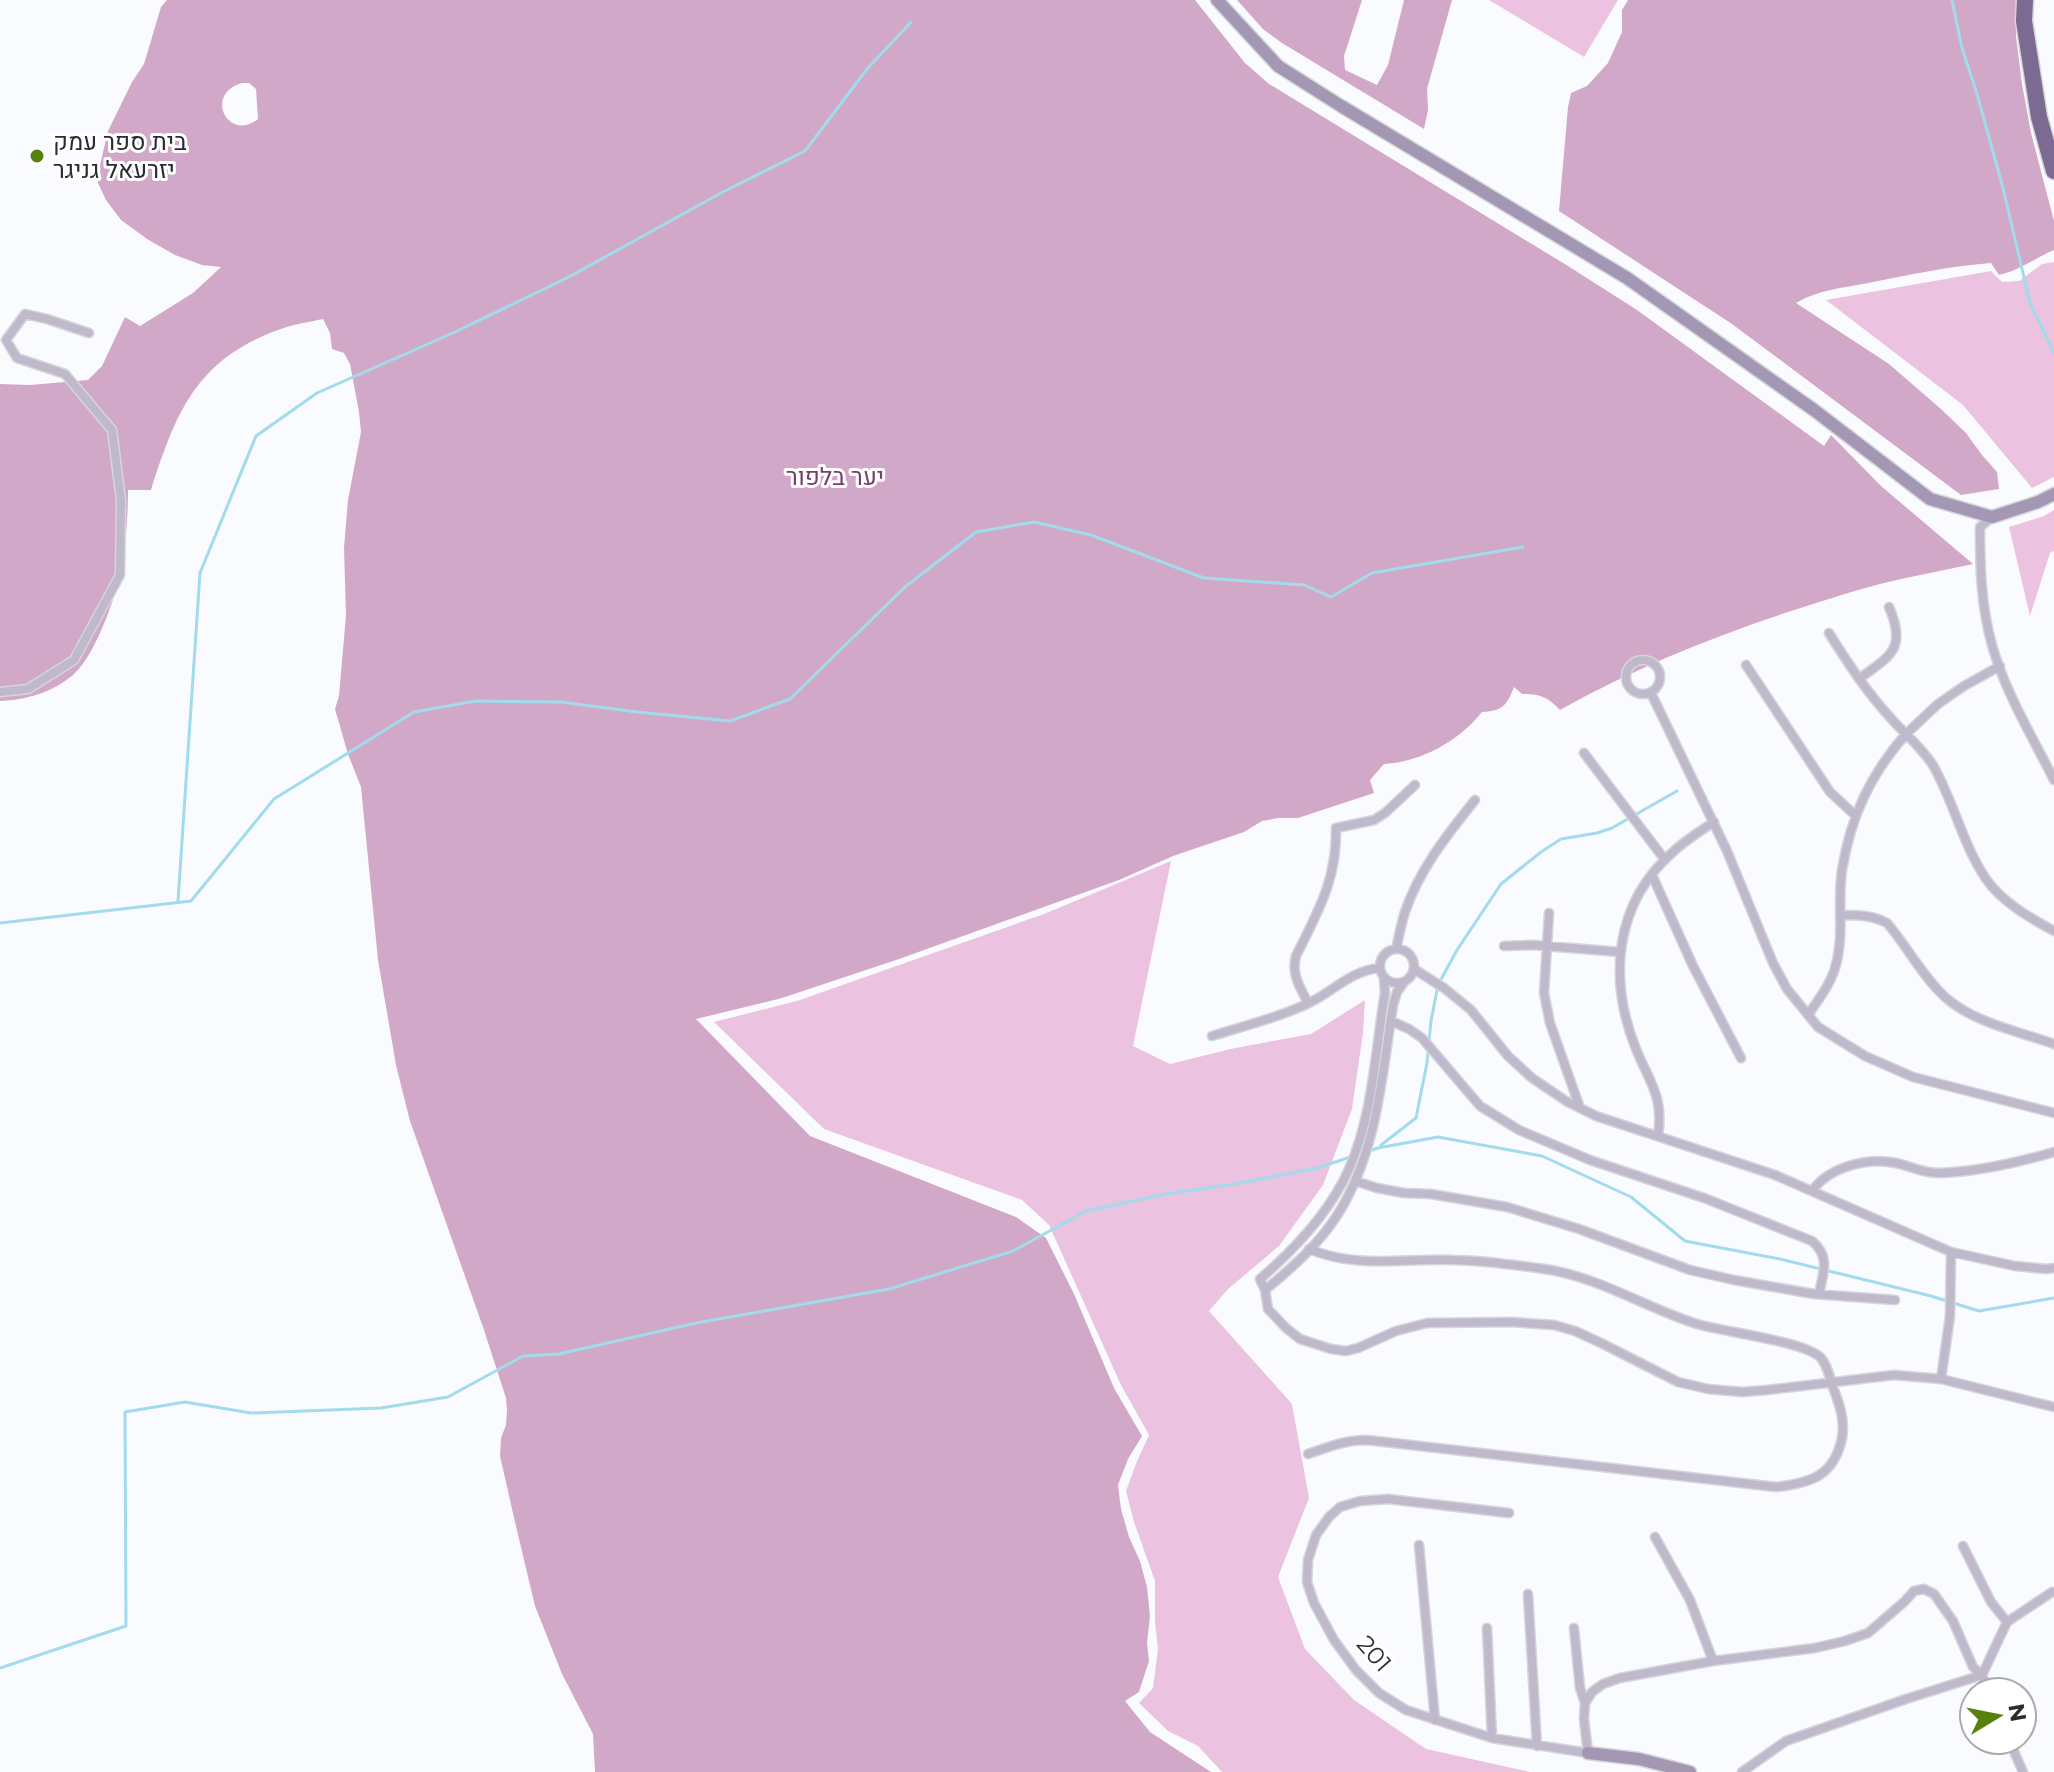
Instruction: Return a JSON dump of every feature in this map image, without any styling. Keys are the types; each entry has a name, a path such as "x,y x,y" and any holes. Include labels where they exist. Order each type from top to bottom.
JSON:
{"highway":[{"path":"2025,0 2024,21 2039,117 2054,171"}],"main road":[{"path":"1217,0 1278,66 1627,278 1814,410 1930,499 1992,517 2054,494"},
{"name":"201","path":"1588,1753 1639,1759 1690,1772"}],"street":[{"path":"0,692 28,689 74,660 120,575 121,500 112,430 65,374 17,358 6,340 25,314 89,333"},
{"path":"1992,517 1980,527 1981,581 1989,633 2016,704 2054,780"},
{"path":"1859,679 1893,650 1897,641 1896,624 1889,607"},
{"path":"1829,633 1878,705 1934,767 1986,880 2012,905 2054,931"},
{"path":"1637,661 1653,662 1660,671 1660,683 1651,693 1635,693 1627,684 1626,673 1637,661"},
{"path":"1746,665 1830,792 1856,816"},
{"path":"1808,1015 1830,982 1836,966 1842,870 1856,816 1871,780 1906,734 1938,704 2000,666"},
{"path":"1651,693 1744,888 1773,963 1787,989 1818,1027 1865,1056 1913,1077 2054,1113"},
{"path":"1584,753 1665,860"},
{"path":"1308,1003 1296,979 1294,966 1332,877 1337,851 1336,828 1374,820 1415,785"},
{"path":"1396,949 1405,911 1425,869 1445,837 1475,800"},
{"path":"1658,1136 1661,1110 1658,1096 1635,1047 1619,989 1624,928 1636,900 1652,875 1688,839 1714,822"},
{"path":"1652,875 1693,966 1741,1058"},
{"path":"1549,913 1544,993 1550,1023 1580,1108"},
{"path":"1840,915 1877,917 1887,923 1944,996 1967,1013 2054,1044"},
{"path":"1504,946 1620,952"},
{"path":"1265,1290 1295,1265 1338,1214 1355,1181 1379,1104 1397,992 1414,969 1410,955 1396,949 1386,953 1380,962 1385,993 1363,1126 1348,1170 1325,1211 1260,1279 1268,1309 1300,1339 1346,1351 1396,1331 1427,1323 1554,1325 1575,1331 1667,1377 1708,1389 1754,1391 1894,1375 1941,1379 2054,1407"},
{"path":"1212,1036 1288,1013 1359,972 1379,968"},
{"path":"1414,969 1471,1010 1508,1056 1532,1078 1580,1108 1609,1121 1775,1175 1951,1252 2015,1266 2054,1268"},
{"path":"1384,978 1394,984 1404,982"},
{"path":"1391,1021 1422,1038 1480,1106 1519,1130 1590,1160 1704,1198 1812,1241 1824,1254 1819,1294"},
{"path":"1812,1191 1823,1179 1846,1167 1870,1161 1898,1163 1935,1173 2014,1164 2054,1152"},
{"path":"1355,1181 1404,1193 1431,1194 1507,1207 1579,1229 1690,1270 1734,1280 1819,1294 1895,1300"},
{"path":"1308,1454 1351,1440 1367,1440 1776,1487 1817,1478 1831,1466 1842,1434 1842,1414 1827,1369 1819,1356 1801,1348 1700,1325 1651,1308 1581,1277 1546,1269 1454,1260 1362,1262 1330,1258 1309,1249"},
{"path":"1941,1379 1950,1316 1951,1252"},
{"name":"201","path":"1509,1513 1388,1499 1360,1501 1340,1507 1316,1535 1308,1560 1307,1582 1314,1603 1334,1640 1356,1670 1379,1693 1406,1710 1492,1738 1588,1753"},
{"path":"1655,1537 1690,1600 1713,1661"},
{"path":"1419,1545 1435,1720"},
{"path":"1963,1546 1991,1602 2007,1622"},
{"path":"1585,1703 1592,1692 1603,1684 1620,1678 1713,1661 1815,1648 1868,1633 1914,1591 1924,1589 1934,1594 1947,1612 1973,1667 1982,1675"},
{"path":"1742,1772 1786,1741 1982,1675 2007,1622 2052,1592"},
{"path":"1528,1594 1537,1746"},
{"path":"1487,1628 1492,1738"},
{"path":"1574,1628 1580,1688 1585,1703 1588,1753"}],"shaded area":[{"path":"1489,0 1618,0 1584,57"},
{"path":"2054,262 2054,477 2032,488 1963,405 1826,300 1991,271 2002,282 2019,281 2042,264"},
{"path":"2054,510 2054,551 2050,553 2030,616 2009,527"},
{"path":"1171,861 1133,1046 1170,1064 1311,1034 1365,1000 1352,1109 1323,1185 1279,1246 1228,1289 1209,1311 1292,1404 1309,1498 1278,1577 1305,1649 1354,1700 1426,1749 1530,1772 1222,1772 1198,1746 1168,1731 1139,1703 1153,1688 1158,1649 1155,1581 1126,1491 1149,1435 1121,1385 1049,1225 1022,1200 824,1129 714,1022 797,1001 1044,914"}],"green space":[{"name":"יער בלפור","path":"167,0 1195,0 1245,63 1269,84 1637,310 1824,446 1831,435 1881,486 1973,564 1863,588 1737,630 1629,674 1560,710 1543,697 1522,694 1514,687 1503,706 1482,712 1451,741 1412,759 1384,764 1370,780 1374,793 1298,818 1262,821 1244,832 1173,856 1119,880 899,959 782,998 696,1019 810,1136 1016,1217 1046,1238 1114,1388 1142,1436 1128,1459 1118,1485 1121,1509 1147,1587 1149,1661 1139,1692 1125,1701 1150,1732 1211,1772 595,1772 593,1734 562,1674 535,1606 515,1522 500,1456 501,1438 506,1425 506,1398 410,1121 396,1065 378,960 361,787 335,709 339,696 346,615 344,548 348,500 361,432 350,364 344,353 332,349 330,333 323,319 286,327 252,341 210,372 181,412 151,490 128,490 127,527 118,581 107,616 86,660 74,674 49,690 30,697 0,701 0,384 88,380 102,366 125,317 140,326 193,293 221,267 202,265 175,255 147,239 121,220 98,183 108,131 144,64 161,7","holes":["249,83 256,89 258,119 247,125 237,125 224,114 224,96 231,88"]},
{"path":"1237,0 1362,0 1344,56 1345,70 1377,85 1388,65 1404,0 1452,0 1427,89 1428,110 1424,129 1282,43 1263,29"},
{"path":"1628,0 2016,0 2016,37 2022,84 2054,221 2054,250 1999,275 1991,263 1960,266 1830,290 1796,303 1889,364 1941,409 1966,433 1997,472 1999,489 1961,495 1732,324 1559,211 1571,93 1587,86 1608,63 1622,32 1622,10"}],"waterway":[{"path":"1952,0 1962,48 2003,188 2030,303 2054,353"},
{"path":"178,901 200,573 256,436 317,393 567,278 721,193 805,151 867,69 911,22"},
{"path":"0,923 191,901 274,799 414,712 476,701 561,702 730,721 790,699 905,587 976,532 1034,522 1091,535 1204,578 1304,585 1331,597 1372,573 1523,547"},
{"path":"1381,1145 1416,1118 1438,985 1457,950 1501,884 1561,839 1612,828 1677,791"},
{"path":"0,1668 126,1626 125,1412 185,1402 251,1413 381,1408 448,1397 523,1356 559,1354 696,1323 889,1289 1013,1251 1086,1211 1317,1168 1378,1148 1438,1137 1542,1156 1631,1197 1685,1241 1780,1259 1979,1311 2054,1298"}],"place":[{"name":"בית ספר עמק יזרעאל גניגר","path":"37,156"}]}
